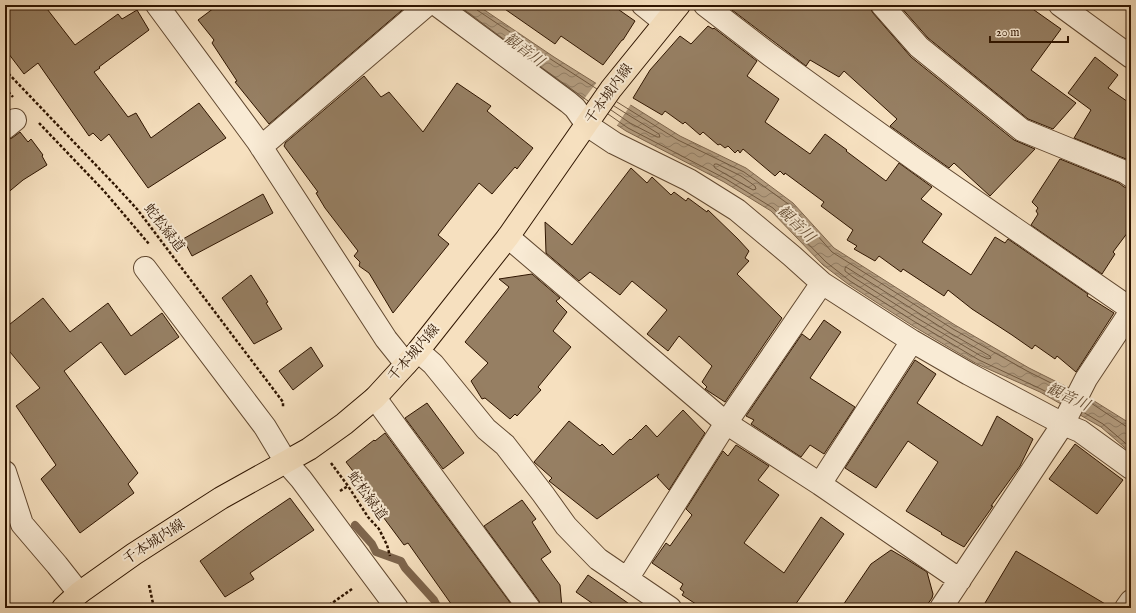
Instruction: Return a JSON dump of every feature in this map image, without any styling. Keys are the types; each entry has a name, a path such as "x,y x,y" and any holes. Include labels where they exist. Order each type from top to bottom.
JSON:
{"main road":[{"name":"千本城内線","path":"63,608 79,593 134,554 221,498 309,449 344,424 375,398 412,357 508,237 611,90 679,5"}],"street":[{"path":"157,5 261,147 386,339 412,357 433,364 486,429 505,445 566,526 598,559 670,608"},
{"path":"261,147 427,5"},
{"path":"437,5 591,119 614,143 689,180 737,210 822,283 912,341 970,374 1080,432 1131,468"},
{"path":"643,5 664,22"},
{"path":"705,5 770,55 917,161 1131,310 1084,383 1063,424 941,608"},
{"path":"882,5 919,47 1022,130 1125,172 1131,176"},
{"path":"1060,5 1131,56"},
{"path":"508,237 726,423 820,484 960,580"},
{"path":"145,268 265,427 286,462 301,479 397,608"},
{"path":"627,579 726,423 822,283"},
{"path":"820,484 912,341"},
{"path":"375,398 529,608"},
{"path":"5,472 13,522 57,565 79,593"},
{"path":"1126,608 1131,601"}],"path":[{"name":"蛇松緑道","path":"5,70 113,183 136,210 283,402 283,415"},
{"name":"蛇松緑道","path":"328,460 348,486 368,517 379,529 387,545"},
{"path":"325,608 372,574"},
{"path":"149,585 154,608"}],"water":[{"name":"観音川","path":"452,5 477,5 554,57 680,136 746,168 793,203 834,248 955,325 1029,368 1091,399 1131,424 1131,453 1101,427 1040,392 977,364 913,326 848,284 823,265 771,211 724,182 626,131 575,97"}],"pier":[{"path":"597,82 631,104 616,127 581,103"}],"building":[{"path":"5,5 44,5 75,45 118,14 122,19 137,10 149,30 94,72 128,117 136,113 151,138 199,103 226,138 148,188 109,134 101,141 93,133 89,136 38,63 24,74 5,49"},
{"path":"218,5 408,5 269,124 235,82 237,81 212,43 214,40 198,20"},
{"path":"499,5 612,5 635,21 623,40 603,65 561,36 555,44"},
{"path":"736,5 870,5 873,13 911,57 1014,140 1035,149 990,196 954,163 949,168 890,126 897,119 844,71 839,77 810,60 806,66 732,10"},
{"path":"899,5 1027,5 1061,29 1031,70 1076,103 1053,129 1028,119 928,38"},
{"path":"708,26 713,29 714,28 757,61 747,76 779,99 765,122 810,154 825,134 886,181 899,163 932,187 921,199 942,214 922,242 971,275 995,237 1005,243 1008,239 1088,294 1087,296 1114,313 1076,372 1057,356 1055,359 1035,345 1032,349 972,309 948,290 944,296 903,269 901,272 879,256 875,261 854,249 857,246 847,240 853,230 821,206 824,202 785,173 784,175 780,171 775,176 743,149 740,153 738,150 735,153 728,146 725,148 720,144 718,145 703,132 700,135 685,122 683,124 665,111 662,115 633,98 650,70 680,36 691,44"},
{"path":"1095,57 1118,75 1108,88 1131,104 1131,161 1074,138 1091,110 1068,93"},
{"path":"364,76 381,97 389,92 423,132 457,83 491,106 487,111 533,148 517,169 515,167 492,194 479,183 438,235 449,244 393,313 369,273 359,266 360,262 354,256 358,251 325,208 316,193 318,192 284,146 285,143"},
{"path":"20,132 28,142 31,139 43,155 42,156 47,165 23,180 5,195 5,140 12,138"},
{"path":"1060,159 1119,183 1124,187 1131,188 1131,228 1113,252 1115,254 1102,274 1031,225 1038,214 1036,211 1038,208 1032,202"},
{"path":"631,168 647,183 652,177 671,195 674,192 686,201 688,198 707,212 708,210 738,239 749,251 745,258 749,261 737,274 782,318 725,402 705,389 707,387 702,382 712,366 679,336 668,351 647,334 667,310 632,281 620,295 590,272 579,281 546,253 545,222 572,245"},
{"path":"263,194 273,213 192,256 183,239"},
{"path":"532,274 560,298 556,301 567,312 553,331 571,347 538,387 541,390 517,416 515,414 510,419 485,398 482,399 471,381 488,363 465,342 509,287 499,279"},
{"path":"251,275 268,302 266,303 282,329 254,344 222,298"},
{"path":"43,298 70,332 108,303 131,336 162,313 179,337 125,375 101,342 64,371 138,473 128,484 134,493 80,533 41,479 56,465 16,406 40,388 5,346 5,328"},
{"path":"824,320 841,332 810,378 855,407 824,454 810,445 801,457 751,424 754,420 746,416 802,334 810,340"},
{"path":"311,347 323,366 293,390 279,371"},
{"path":"915,360 936,374 917,403 982,446 997,416 1033,439 1020,466 964,547 906,511 938,462 908,441 876,488 845,468"},
{"path":"427,403 464,453 443,469 405,418"},
{"path":"683,410 705,433 669,490 657,477 659,474 597,519 549,481 552,478 534,462 569,421 600,446 602,444 613,455 646,425 657,437"},
{"path":"385,433 514,608 454,608 408,543 404,545 366,494 369,492 346,462"},
{"path":"1075,444 1123,480 1097,514 1049,479"},
{"path":"736,445 769,466 758,480 779,495 744,543 784,573 821,517 844,534 793,608 702,608 682,595 684,592 680,589 683,584 652,563 666,543 670,546 692,515 686,509 723,451 728,456"},
{"path":"290,498 314,530 250,573 254,579 225,597 200,561"},
{"path":"522,500 536,519 532,522 551,552 541,559 560,585 562,608 541,608 539,601 484,526"},
{"path":"891,550 927,572 933,594 925,608 841,608 871,564"},
{"path":"1016,551 1112,608 982,608"},
{"path":"588,575 635,608 599,608 576,592"}],"waterway":[{"path":"355,525 372,544 376,552 401,561 405,568 434,600 438,608"}]}
